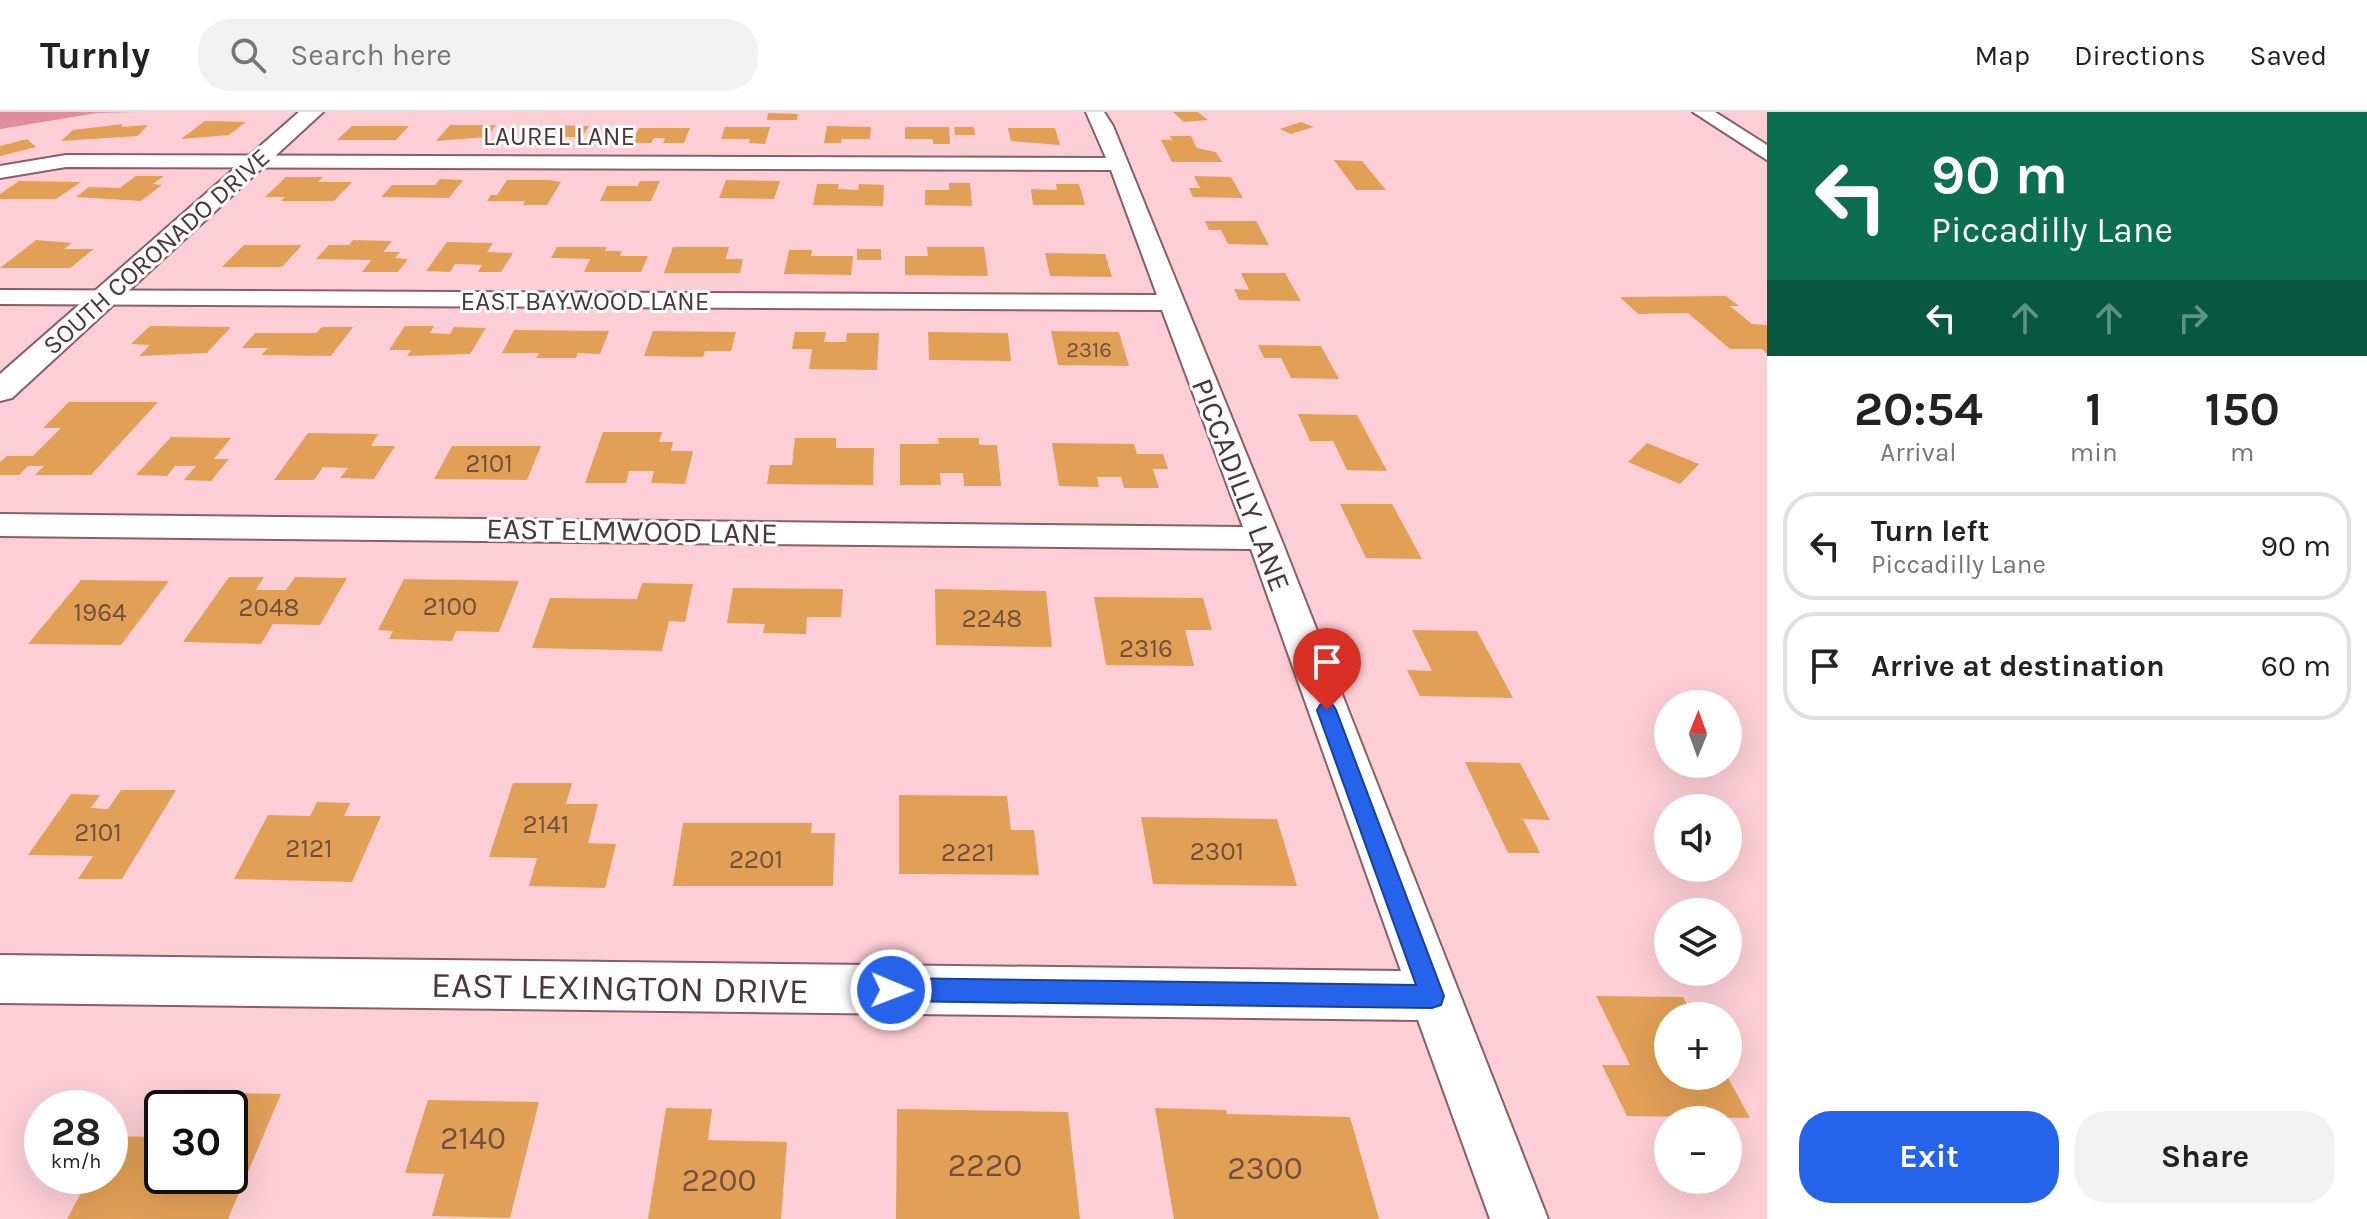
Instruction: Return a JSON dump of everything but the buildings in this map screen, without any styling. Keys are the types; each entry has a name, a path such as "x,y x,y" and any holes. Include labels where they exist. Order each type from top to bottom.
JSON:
{"street":[{"name":"SOUTH CORONADO DRIVE","path":"0,391 312,112"},
{"name":"PICCADILLY LANE","path":"1095,112 1263,538 1432,996 1519,1219"},
{"path":"1702,112 1767,154"},
{"name":"LAUREL LANE","path":"0,172 66,161 1118,164"},
{"name":"EAST BAYWOOD LANE","path":"0,297 1169,303"},
{"name":"EAST ELMWOOD LANE","path":"0,525 1263,538"},
{"name":"EAST LEXINGTON DRIVE","path":"0,979 1432,996"}],"shaded area":[{"path":"0,112 135,112 97,113 0,129"}],"route":[{"path":"891,990 1432,996 1327,710"}]}
